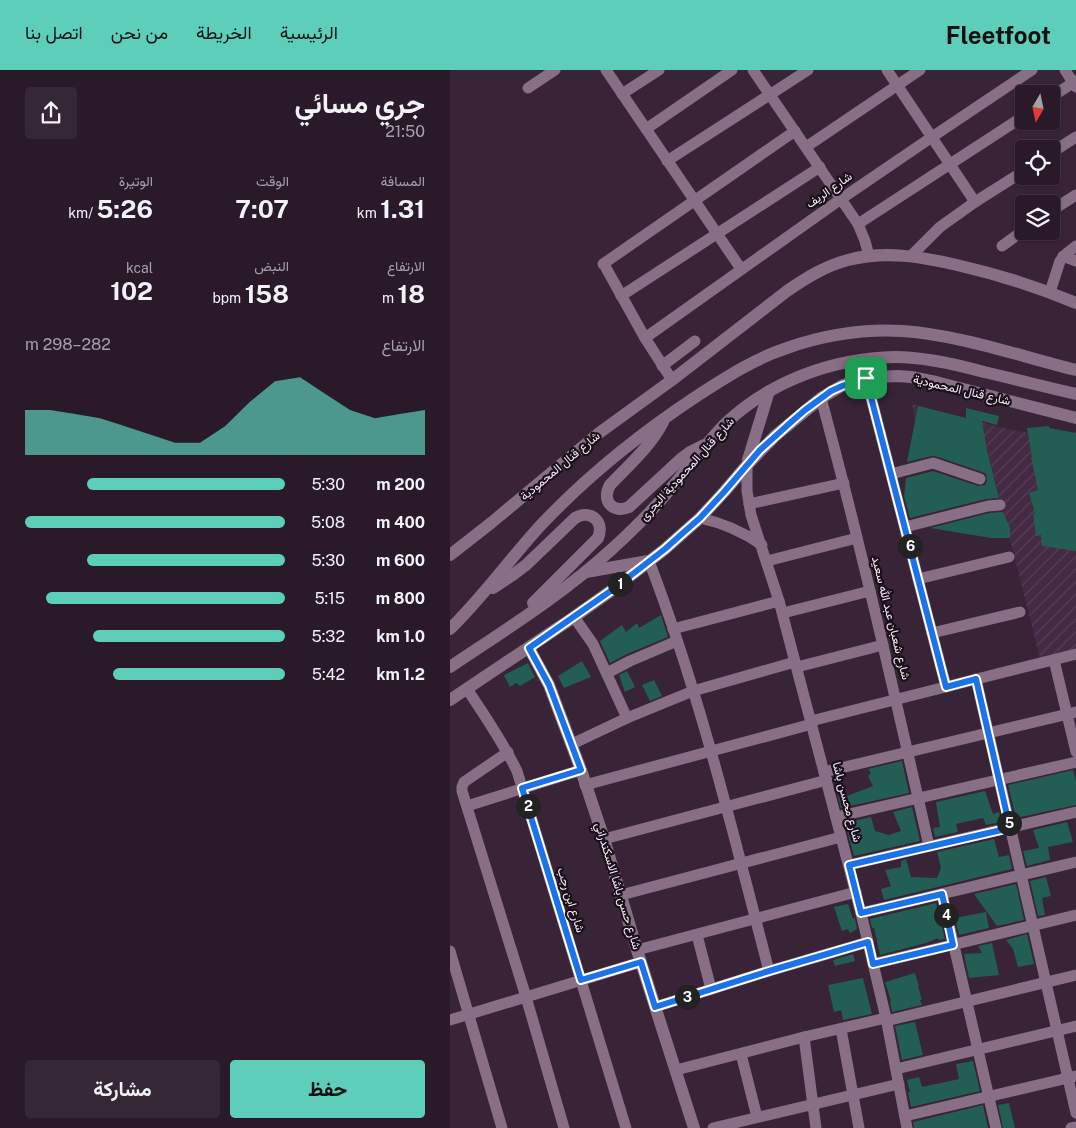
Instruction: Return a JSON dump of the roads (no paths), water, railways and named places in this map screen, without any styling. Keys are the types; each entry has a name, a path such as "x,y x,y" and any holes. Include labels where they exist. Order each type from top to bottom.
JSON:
{"main road":[{"name":"شارع قنال المحمودية","path":"450,555 599,433 672,380 787,291 806,278 833,265 847,260 870,256 911,256 982,271 1050,292 1076,303"},
{"path":"450,628 482,595 528,540 568,497 605,464 665,418 723,380 763,357 785,348 831,336 855,332 886,331 926,334 973,343 1076,370"},
{"name":"شارع قنال المحمودية البحرى","path":"450,667 519,621 586,572 652,510 684,474 707,444 737,414 769,391 793,379 843,363 895,357 947,363 1076,394"},
{"name":"شارع قنال المحمودية","path":"450,700 612,590 665,549 700,518 760,450 821,398 842,386 866,378 898,376 924,379 1076,418"},
{"path":"747,465 769,391"},
{"path":"665,418 642,452 607,490 606,496 612,507 624,510 629,508 682,458 707,444"},
{"path":"482,595 526,565 575,518 584,514 593,516 600,528 598,538 545,591 519,621"},
{"path":"586,572 649,561"},
{"name":"شارع حسن باشا الاسكندراني","path":"529,648 549,685 581,770 694,1128"}],"street":[{"path":"528,88 556,70"},
{"path":"606,70 741,270"},
{"path":"622,94 659,70"},
{"path":"646,129 732,70"},
{"path":"753,70 858,224 870,256"},
{"path":"667,161 808,70"},
{"path":"887,70 976,202"},
{"path":"806,147 920,70"},
{"name":"شارع الريف","path":"645,338 841,198 1032,70"},
{"path":"1060,92 1075,83 1065,70"},
{"path":"858,224 1015,122"},
{"path":"672,380 645,338 605,266 694,200 795,131"},
{"path":"1060,147 1076,137"},
{"path":"621,296 820,167"},
{"path":"911,256 940,227 1015,177"},
{"path":"1060,205 1076,195"},
{"path":"1002,246 1015,237"},
{"path":"1050,292 1060,261 1063,256 1076,246"},
{"path":"1063,256 1076,261"},
{"path":"662,366 695,341"},
{"path":"866,378 946,687"},
{"name":"شارع شعبان عبد الله سعيد","path":"821,398 844,483 929,846"},
{"path":"891,474 933,463 980,479"},
{"name":"شارع محسن باشا","path":"747,465 747,491 754,525 779,600 856,892 886,1019 907,1128"},
{"path":"749,504 844,483"},
{"path":"905,526 1000,505"},
{"path":"700,518 733,528 748,535 762,545"},
{"path":"767,561 857,538"},
{"path":"918,579 1009,557"},
{"path":"649,561 674,629 693,691 769,971"},
{"path":"782,613 870,591"},
{"path":"674,629 779,600"},
{"path":"932,633 1020,612"},
{"path":"574,616 593,644 627,718"},
{"path":"607,673 638,657 677,641"},
{"path":"572,744 627,718 693,691 883,645"},
{"path":"585,785 811,722 1076,654"},
{"path":"1054,660 1072,713 1076,752"},
{"path":"976,679 1057,1030 1072,1077 1076,1113"},
{"name":"شارع ابن رجب","path":"467,689 508,752 516,771 626,1128"},
{"path":"604,838 725,807 908,752 1072,713"},
{"path":"508,752 462,784 462,790 564,1128"},
{"path":"836,817 1076,762"},
{"path":"467,806 581,770"},
{"path":"849,865 1076,812"},
{"path":"621,895 841,837"},
{"path":"861,913 1076,862"},
{"path":"450,1020 581,980 697,935 856,892"},
{"path":"942,894 996,1128"},
{"path":"873,964 1076,915"},
{"path":"697,935 711,989"},
{"path":"655,1007 868,942"},
{"path":"450,951 502,1128"},
{"path":"676,1070 841,1028 1076,975"},
{"path":"896,1069 1076,1026"},
{"path":"841,1028 859,1128"},
{"path":"804,1037 816,1128"},
{"path":"741,1054 757,1117"},
{"path":"905,1116 1072,1077"},
{"path":"714,1128 899,1084"},
{"path":"1071,1128 1076,1127"}]}
